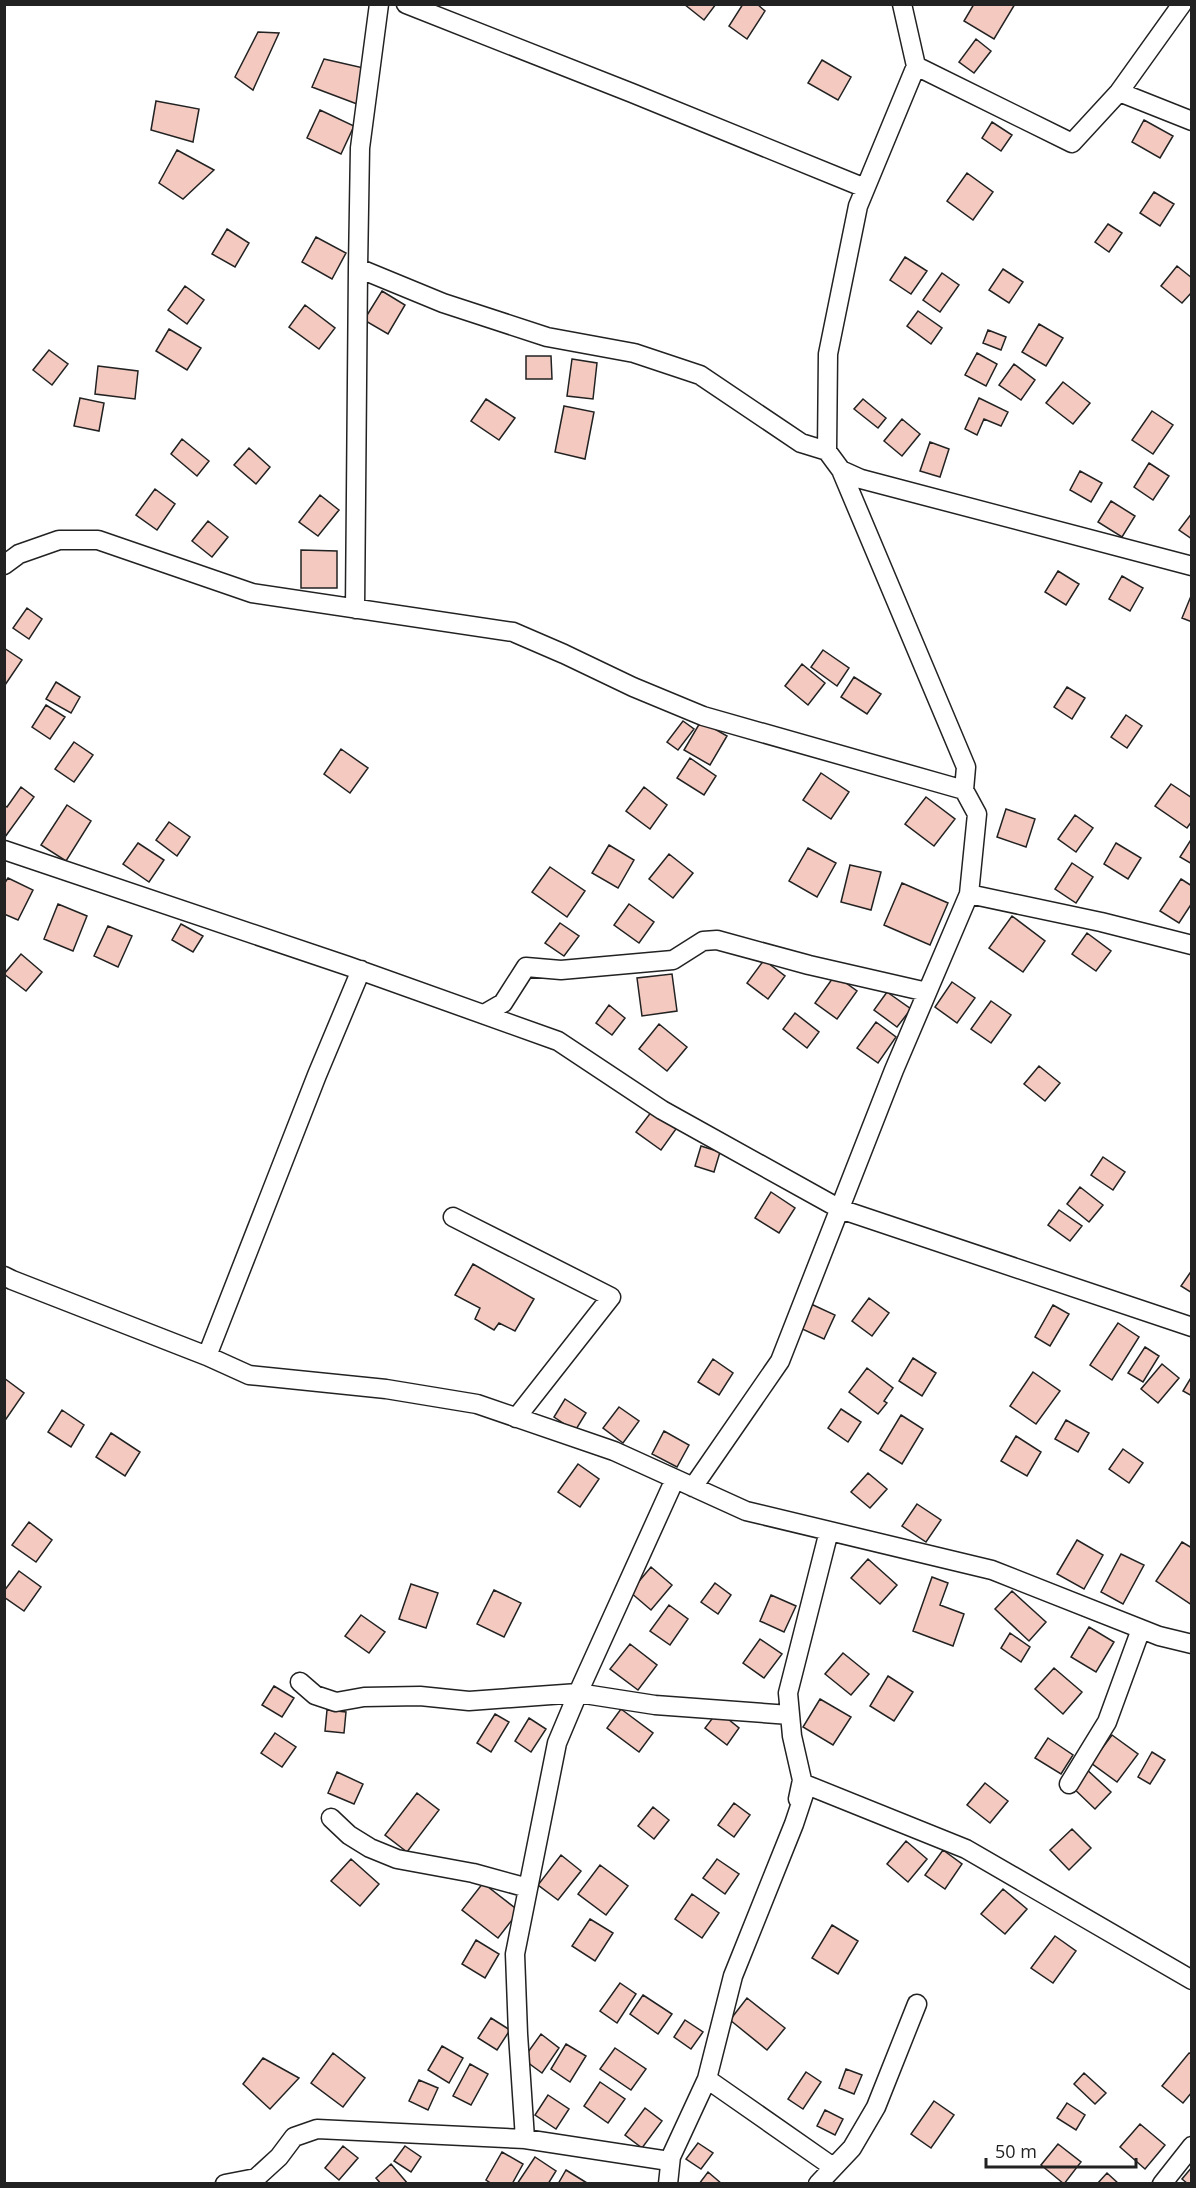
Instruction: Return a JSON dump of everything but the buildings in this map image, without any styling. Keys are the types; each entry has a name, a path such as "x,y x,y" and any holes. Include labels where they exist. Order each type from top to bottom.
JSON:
{"street":[{"path":"355,609 360,148 379,4"},
{"path":"406,4 865,188"},
{"path":"827,451 828,354 858,206 916,66 902,4"},
{"path":"916,66 1072,142 1119,92 1182,4"},
{"path":"1119,92 1191,121"},
{"path":"358,268 443,303 547,337 634,353 700,375 801,443 827,451 841,470 966,767 964,790 977,814 969,894 894,1070 780,1361 693,1487"},
{"path":"841,470 861,479 1191,566"},
{"path":"4,565 19,554 59,540 98,540 252,593 513,632 703,716 964,790"},
{"path":"4,850 361,970 558,1041 662,1110 840,1209 1191,1327"},
{"path":"969,894 1101,922 1191,945"},
{"path":"484,1014 503,1003 526,967 561,970 673,960 703,941 717,940 809,965 927,992"},
{"path":"207,1356 316,1075 361,970"},
{"path":"453,1217 611,1297 516,1418"},
{"path":"4,1275 23,1285 207,1356 249,1375 386,1389 477,1404 614,1451 746,1511 992,1570 1159,1636 1191,1644"},
{"path":"525,2139 515,1954 557,1743 675,1479"},
{"path":"794,1824 801,1780 792,1736 788,1693 829,1531"},
{"path":"1069,1784 1107,1722 1141,1629"},
{"path":"300,1682 315,1695 336,1702 364,1697 420,1696 470,1701 578,1693 655,1705 790,1715"},
{"path":"225,2184 256,2178 279,2157 294,2137 317,2129 525,2139 669,2161 707,2079 733,1976 794,1824 807,1785 966,1849 1191,1980"},
{"path":"331,1818 350,1835 397,1859 473,1873 528,1888"},
{"path":"818,2184 852,2148 876,2107 917,2004"},
{"path":"707,2079 833,2167"},
{"path":"1162,2184 1191,2146"},
{"path":"668,2184 671,2156"}]}
